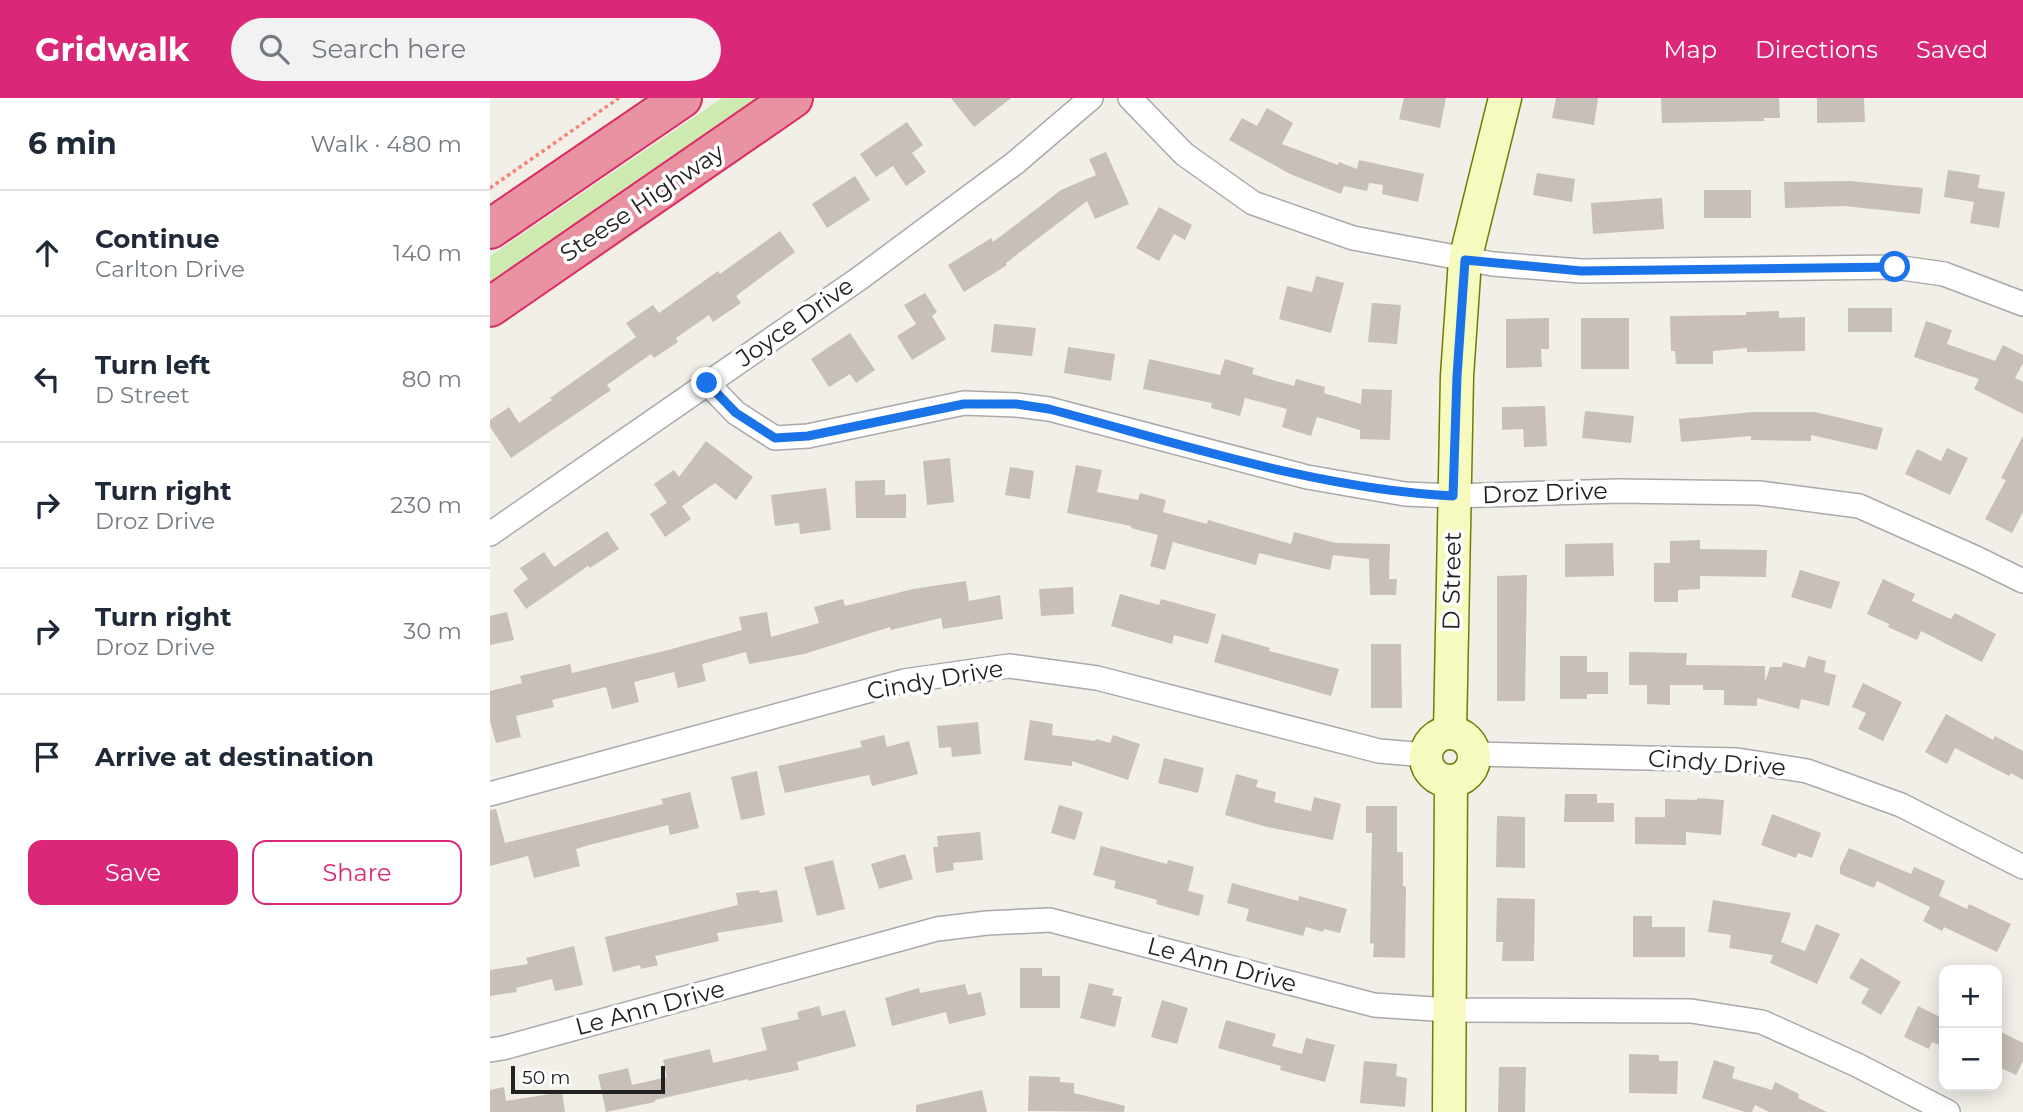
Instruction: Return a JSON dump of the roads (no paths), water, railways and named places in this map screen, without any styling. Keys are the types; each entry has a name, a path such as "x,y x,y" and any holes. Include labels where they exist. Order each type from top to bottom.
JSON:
{"highway":[{"path":"490,229 682,98"},
{"name":"Steese Highway","path":"490,307 793,98"}],"street":[{"name":"Joyce Drive","path":"490,534 860,278 1015,163 1091,98"},
{"path":"1130,98 1184,154 1253,203 1353,238 1465,260 1581,271 1895,267 1944,274 2023,304"},
{"name":"D Street","path":"1450,733 1453,496 1465,260 1505,98"},
{"name":"Droz Drive","path":"707,383 736,413 775,438 808,436 964,404 1016,404 1049,409 1307,477 1405,494 1453,496 1619,491 1759,493 1859,506 2023,581"},
{"name":"Cindy Drive","path":"490,794 904,681 1009,666 1097,678 1378,751 1426,755"},
{"path":"1450,733 1457,734 1468,742 1474,754 1466,776 1451,781 1443,780 1430,771 1426,755 1432,742 1443,734 1450,733"},
{"name":"Cindy Drive","path":"1474,754 1737,760 1807,771 1901,805 2023,867"},
{"path":"1449,1112 1451,781"},
{"name":"Le Ann Drive","path":"490,1050 937,929 1050,920 1374,1005 1449,1010 1690,1011 1762,1022 1857,1065 1948,1112"}]}
